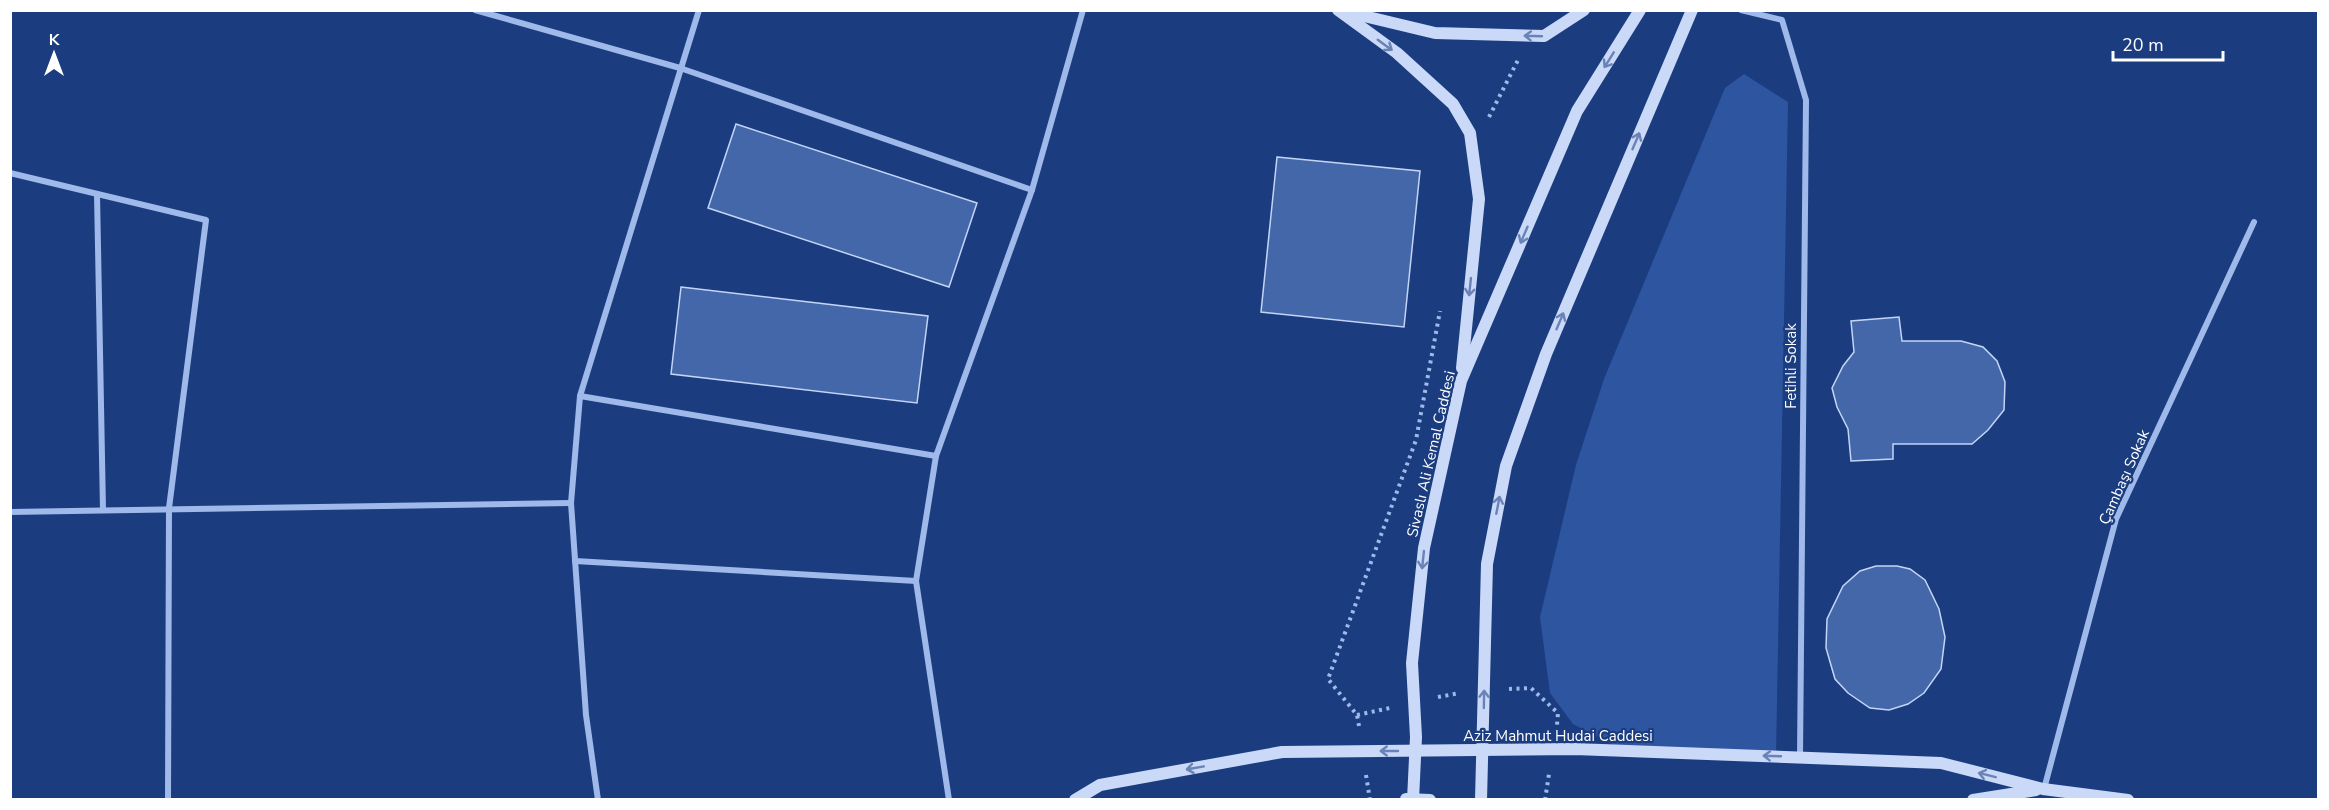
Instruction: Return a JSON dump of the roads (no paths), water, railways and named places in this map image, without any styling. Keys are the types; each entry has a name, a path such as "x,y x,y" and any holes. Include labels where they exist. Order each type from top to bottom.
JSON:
{"main road":[{"path":"1339,10 1435,33 1544,36 1584,10"},
{"path":"1339,10 1397,53 1453,104 1470,133 1479,199 1461,381"},
{"name":"Sivaslı Ali Kemal Caddesi","path":"1413,799 1416,751 1412,663 1424,548 1461,381 1577,111 1640,10"},
{"path":"1481,800 1487,564 1506,466 1546,354 1692,10"},
{"name":"Aziz Mahmut Hudai Caddesi","path":"1075,800 1100,785 1282,752 1575,749 1941,763 2043,789 2128,800"},
{"name":"Aziz Mahmut Hudai Caddesi","path":"1973,800 2043,789"},
{"path":"1405,800 1430,800"}],"street":[{"path":"475,10 680,68 1032,190"},
{"path":"598,800 586,715 571,503 580,396 699,10"},
{"path":"949,800 916,581 936,456 1032,190 1083,10"},
{"name":"Fetihli Sokak","path":"1742,10 1782,20 1806,100 1800,758"},
{"path":"10,173 206,220 169,508 168,800"},
{"path":"97,194 102,510"},
{"name":"Çambaşı Sokak","path":"2043,789 2116,519 2254,222"},
{"path":"580,396 936,456"},
{"path":"10,512 571,503"},
{"path":"575,561 916,581"}]}
